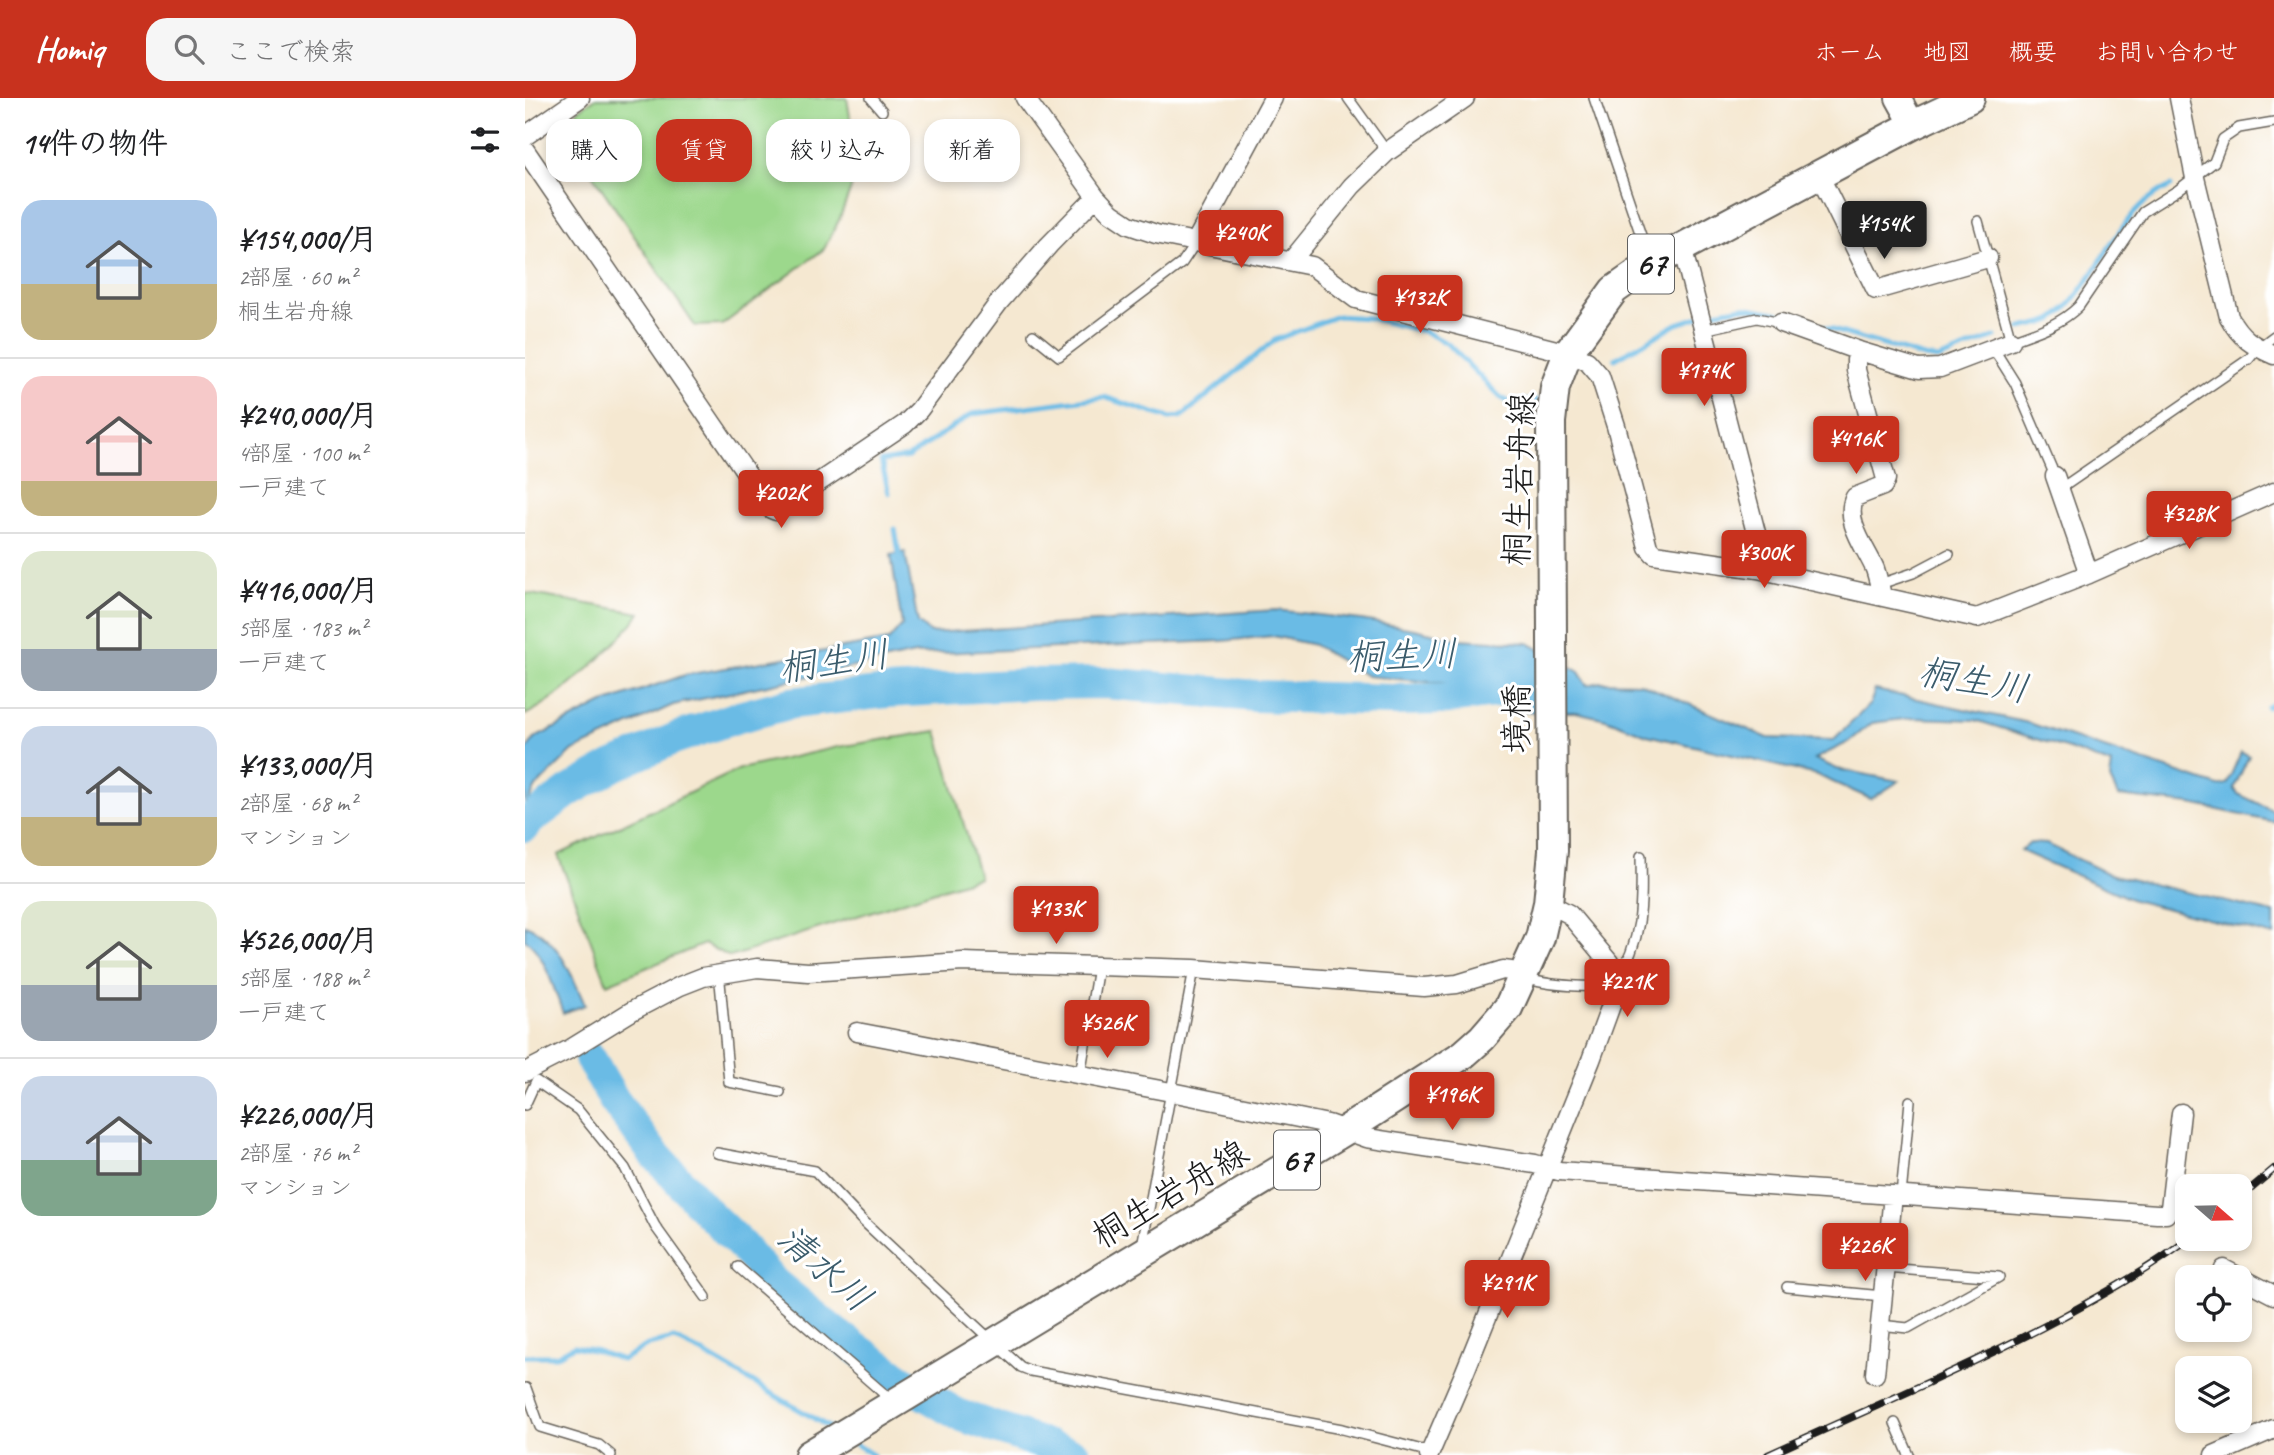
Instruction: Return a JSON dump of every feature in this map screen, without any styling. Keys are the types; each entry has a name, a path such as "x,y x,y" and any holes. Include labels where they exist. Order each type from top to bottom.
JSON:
{"main road":[{"path":"1898,98 1913,125"},
{"name":"桐生岩舟線","path":"1553,587 1551,422 1555,387 1568,353 1614,290 1651,264 1682,247 1969,98"},
{"name":"境橋","path":"1553,587 1553,851"},
{"name":"桐生岩舟線","path":"895,1402 1346,1130 1473,1046 1508,1008 1540,938 1548,903 1553,851"},
{"name":"67","path":"809,1455 895,1402"}],"street":[{"path":"525,136 580,98"},
{"path":"1025,98 1096,197 1111,213 1129,225 1156,234 1292,260 1312,266 1356,299 1568,353 1587,361 1601,376 1648,547 1654,554 1881,590 1977,618 2089,574 2274,492"},
{"path":"1196,241 1273,98"},
{"path":"1292,260 1352,186 1387,152 1465,98"},
{"path":"2179,98 2195,178 2229,317 2247,342 2266,352"},
{"path":"525,150 771,509 776,511 905,424 919,410 1000,301 1096,197"},
{"path":"1819,174 1877,290 1988,258"},
{"path":"1682,247 1762,556 1758,569"},
{"path":"1781,323 1919,369 1940,368 2011,341"},
{"path":"1859,351 1856,370 1886,480 1883,486 1855,496 1851,510 1857,536 1874,568 1881,590"},
{"path":"2057,482 2089,574"},
{"path":"1429,1453 1464,1374 1605,1026 1616,983 1609,962 1586,933 1569,914 1548,903"},
{"path":"531,1074 644,1005 703,976 757,968 808,972 963,962 1193,970 1424,987 1457,984 1503,970 1523,975"},
{"path":"857,1032 1328,1124 1367,1138 1535,1164 1546,1168 2166,1214 2170,1208 2181,1113"},
{"path":"1875,1374 1897,1195"},
{"path":"2252,1284 2274,1295"},
{"path":"2214,1455 2274,1429"}],"lane":[{"path":"871,98 882,111"},
{"path":"1348,98 1387,152"},
{"path":"1594,98 1651,264"},
{"path":"1978,221 2011,341 2053,326 2068,317 2079,306 2143,212 2195,178 2214,162 2223,139 2239,128 2274,121"},
{"path":"1033,335 1059,356 1182,263 1196,241"},
{"path":"1703,330 1757,318 1781,323"},
{"path":"1992,346 2015,383 2057,482 2249,359 2266,352 2274,336"},
{"path":"1881,590 1949,554"},
{"path":"1523,975 1544,984 1606,987 1616,983 1627,964 1639,931 1642,910 1641,856"},
{"path":"1080,1075 1098,967"},
{"path":"1140,1256 1193,970"},
{"path":"717,974 729,1082 780,1091"},
{"path":"525,1105 531,1074 578,1110 625,1168 655,1226 706,1297"},
{"path":"1897,1195 1910,1101"},
{"path":"717,1153 815,1171 861,1219 1021,1367 1342,1429 1429,1453"},
{"path":"738,1267 895,1402"},
{"path":"1880,1325 1908,1328 1999,1277 1886,1268"},
{"path":"1787,1287 1883,1296"},
{"path":"526,1388 540,1427 599,1445 611,1455"},
{"path":"1895,1423 1909,1455"}],"green space":[{"path":"596,98 847,98 850,119 766,119 766,182 851,182 851,188 824,249 722,325 695,326 597,182 642,182 642,119 575,119 577,111"},
{"path":"525,593 640,613 617,641 587,670 540,707 525,715"},
{"path":"937,731 979,877 730,957 704,944 607,984 558,855 740,769 838,747"}],"water":[{"path":"905,552 918,623 930,633 1276,610 1361,620 1457,639 1528,643 1579,672 1587,685 1601,682 1640,683 1768,738 1834,740 1870,704 1875,690 2029,723 2218,786 2227,784 2241,752 2249,756 2234,788 2238,794 2274,811 2274,822 2191,804 2118,796 2110,779 2112,765 1975,720 1912,718 1872,723 1849,742 1815,759 1837,769 1899,781 1871,799 1817,775 1647,735 1606,719 1576,712 1522,712 1516,706 1513,693 1481,687 1367,676 1314,645 1273,636 1222,641 915,654 673,705 573,751 535,788 525,809 525,751 535,738 601,704 685,675 889,640 902,625 891,555"},
{"path":"2030,843 2047,844 2109,874 2274,913 2274,936 2133,900 2021,851"},
{"path":"525,925 546,938 563,958 585,1005 563,1013 538,953 525,940"}],"waterway":[{"path":"2020,328 2048,321 2064,311 2089,279 2129,218 2155,195 2171,186"},
{"path":"1615,359 1677,324 1714,312 1743,307 1776,313 1938,359 1995,337"},
{"path":"889,493 881,461 908,457 972,414 1104,397 1169,418 1181,417 1275,340 1337,316 1369,318 1426,332 1448,344 1500,397 1509,402 1537,400"},
{"path":"895,529 900,560"},
{"name":"桐生川","path":"525,826 569,791 613,766 676,738 735,718 792,703 887,692 1033,684 1105,683 1256,696 1393,700 1441,699 1541,686"},
{"path":"2267,707 2274,703"},
{"name":"清水川","path":"590,1058 614,1100 651,1150 771,1280 838,1335 913,1388 959,1415 1075,1455"},
{"path":"525,1356 556,1356 574,1346 622,1360 648,1345 674,1339 703,1353 832,1429"},
{"path":"849,1440 873,1455"}],"railway":[{"path":"2252,1188 2274,1169"},
{"path":"1768,1455 2026,1336 2127,1280 2175,1248"}]}
